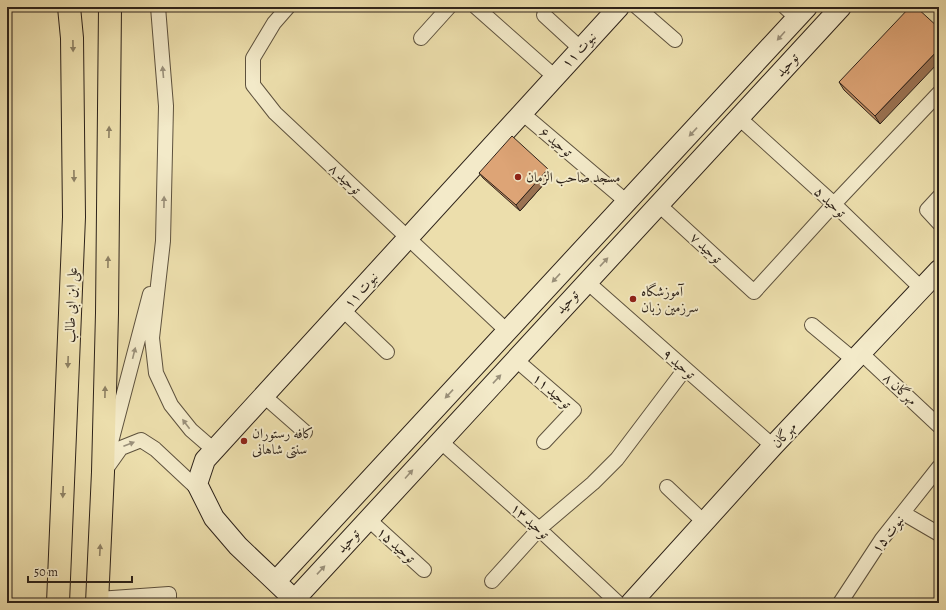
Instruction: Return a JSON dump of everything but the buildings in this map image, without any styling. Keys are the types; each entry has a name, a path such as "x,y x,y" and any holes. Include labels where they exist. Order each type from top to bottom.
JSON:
{"main road":[{"name":"علی ابن ابی طالب","path":"58,603 74,217 72,38 69,7"},
{"path":"98,601 104,472 110,7"}],"street":[{"path":"158,7 166,106 163,241 152,338 156,374 171,405 191,430 214,450"},
{"name":"توحید ۸","path":"288,7 274,23 252,58 253,85 275,113 507,331"},
{"path":"422,38 449,7"},
{"path":"476,7 555,77"},
{"name":"نبوت ۱۱","path":"276,581 238,546 214,518 197,484 205,460 619,7"},
{"path":"637,7 675,40"},
{"name":"توحید","path":"297,601 368,519 840,7"},
{"name":"توحید","path":"276,581 741,80 796,11"},
{"path":"544,15 581,49"},
{"path":"741,80 758,97"},
{"path":"834,204 939,93"},
{"name":"توحید ۶","path":"522,113 627,202"},
{"name":"توحید ۵","path":"738,117 834,204 920,288"},
{"path":"939,197 927,210 939,223"},
{"name":"توحید ۷","path":"658,204 754,292 834,204"},
{"path":"104,472 163,241"},
{"name":"مهرگان","path":"631,603 773,446 920,288 939,270"},
{"name":"توحید ۹","path":"586,282 773,446"},
{"path":"343,310 387,352"},
{"name":"مهرگان ۸","path":"812,325 857,356 939,426"},
{"name":"توحید ۱۱","path":"515,359 574,410 544,442"},
{"path":"492,581 539,529 593,483 617,459 685,369"},
{"path":"264,396 305,432"},
{"path":"104,472 121,448 141,440 155,449 201,492"},
{"name":"توحید ۱۳","path":"440,441 539,529 618,603"},
{"name":"نبوت ۱۵","path":"840,603 882,539 939,467"},
{"path":"668,487 704,522"},
{"path":"903,513 939,534"},
{"name":"توحید ۱۵","path":"368,519 424,570"},
{"path":"276,581 297,601"},
{"path":"98,601 169,594 169,603"}],"place":[{"name":"مسجد صاحب الزمان","path":"518,177"},
{"name":"آموزشگاه سرزمین زبان","path":"633,299"},
{"name":"کافه رستوران سنتی شاهانی","path":"244,441"}]}
